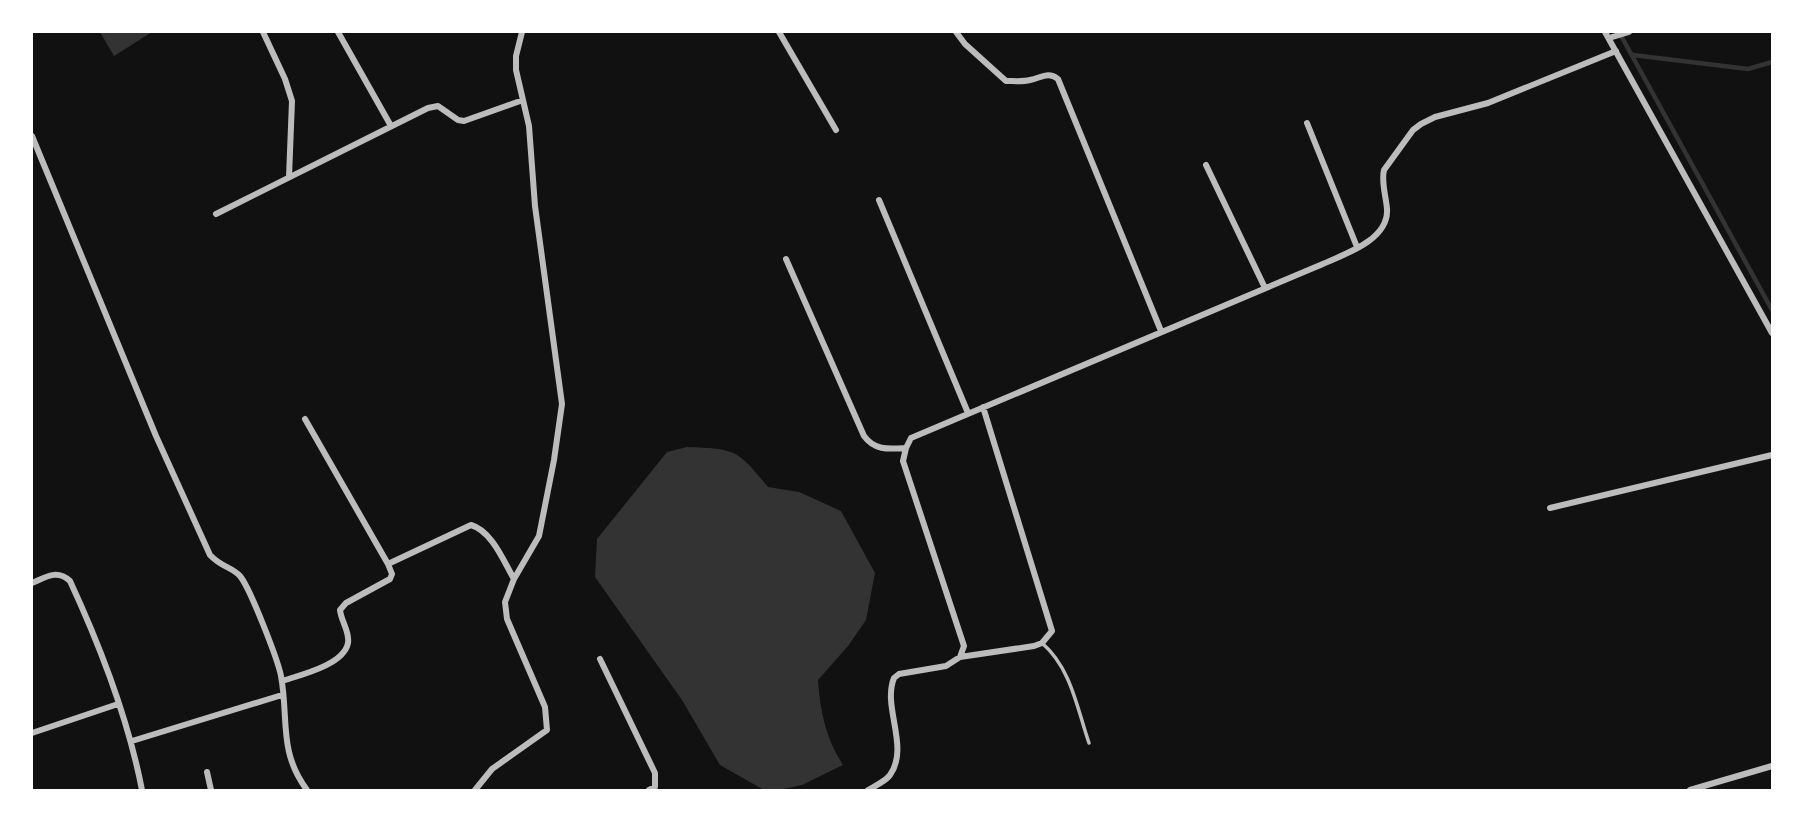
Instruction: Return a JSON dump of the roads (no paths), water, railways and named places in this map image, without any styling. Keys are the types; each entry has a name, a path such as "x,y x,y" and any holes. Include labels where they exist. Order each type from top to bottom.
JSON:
{"street":[{"path":"263,32 292,101 289,177"},
{"path":"338,32 391,126"},
{"path":"475,790 492,769 547,730 545,707 507,619 505,602 514,579 539,536 562,404 535,206 529,126 516,70 516,56 522,32"},
{"path":"779,32 836,130"},
{"path":"956,32 965,44 1006,81 1028,81 1046,75 1053,75 1058,79 1161,331"},
{"path":"1607,35 1617,36 1629,32"},
{"path":"1607,35 1773,333"},
{"path":"960,657 964,646 903,461 912,438 1357,247 1376,235 1385,225 1387,212 1382,176 1413,130 1436,117 1488,103 1616,51"},
{"path":"216,214 428,108 438,106 458,120 464,121 523,100"},
{"path":"1307,123 1357,247"},
{"path":"32,136 156,436 210,555 219,565 233,570 240,577 275,657 282,681 287,745 292,765 307,790"},
{"path":"1206,165 1265,288"},
{"path":"879,200 968,413"},
{"path":"786,259 864,436 871,444 883,449 906,448"},
{"path":"869,790 890,776 894,765 897,750 891,692 894,678 899,674 946,666 960,657 1034,646 1042,643 1052,631 983,407"},
{"path":"282,681 328,664 343,654 348,640 340,610 346,603 390,579 392,574 305,419"},
{"path":"1550,508 1773,454"},
{"path":"388,564 471,525 480,527 488,536 514,579"},
{"path":"32,583 53,574 63,574 70,581 99,644 132,741 142,790"},
{"path":"600,659 655,773 655,787 649,790"},
{"path":"132,741 282,695"},
{"path":"32,733 118,704"},
{"path":"1690,790 1773,766"},
{"path":"207,772 211,790"}],"lane":[{"path":"1042,643 1054,653 1064,668 1089,743"}],"waterway":[{"path":"1619,32 1772,310"},
{"path":"1633,55 1748,69 1772,62"}]}
